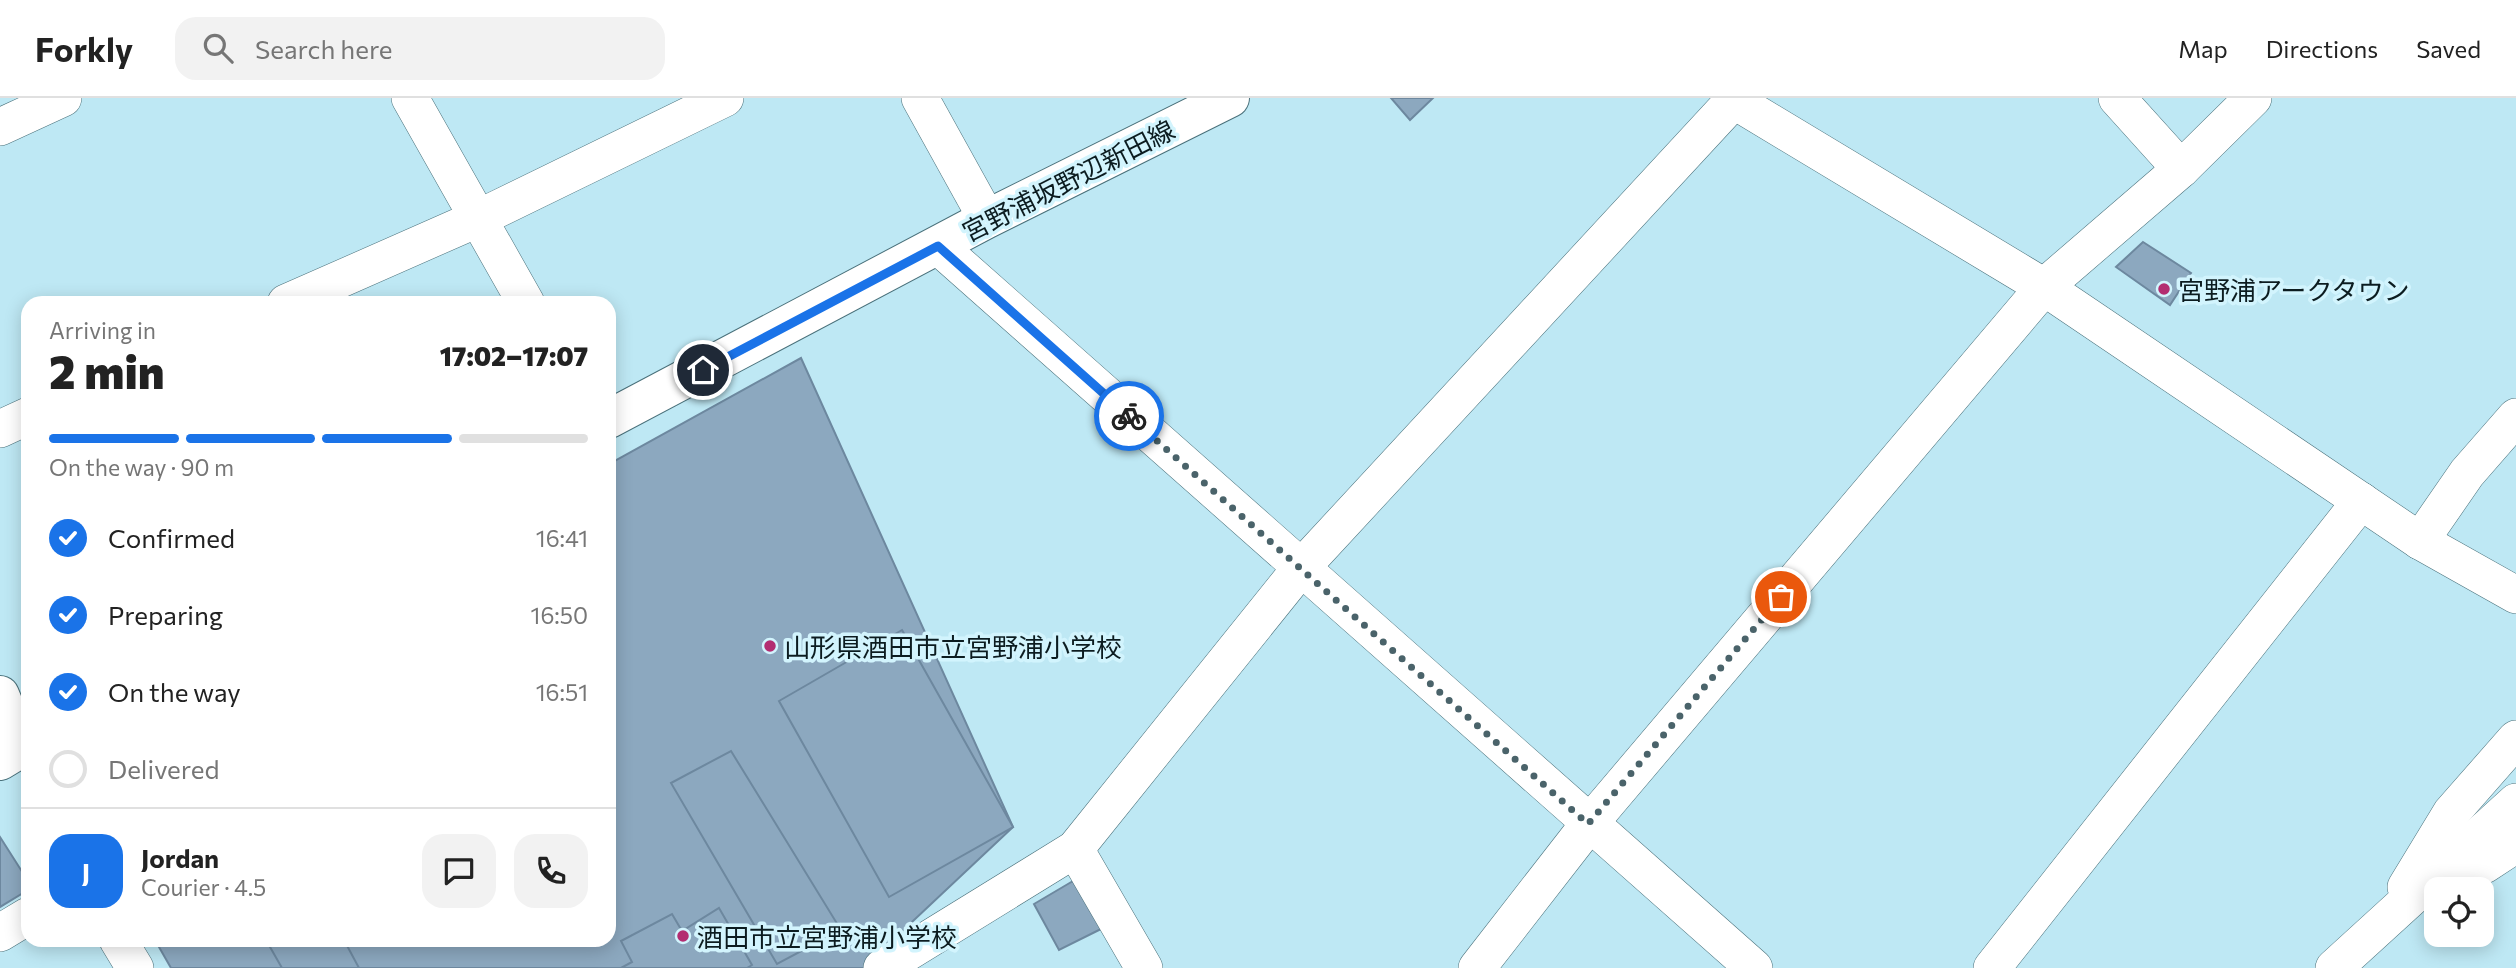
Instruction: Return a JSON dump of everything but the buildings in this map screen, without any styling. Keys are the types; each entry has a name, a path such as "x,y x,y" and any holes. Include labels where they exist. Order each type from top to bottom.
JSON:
{"main road":[{"name":"宮野浦坂野辺新田線","path":"616,415 987,219 1230,98"},
{"path":"0,695 19,754"}],"street":[{"path":"0,127 63,98"},
{"path":"410,98 522,296"},
{"path":"302,296 479,218 725,98"},
{"path":"920,98 987,219"},
{"path":"2117,98 2181,169"},
{"path":"1477,968 1588,824 2043,287 2181,169 2253,98"},
{"path":"882,968 1074,849 1300,569 1732,99 2043,287 2420,541 2516,595"},
{"path":"938,246 1588,824 1754,968"},
{"path":"2420,541 2467,473 2516,417"},
{"path":"0,429 21,419"},
{"path":"1992,968 2361,501"},
{"path":"2387,918 2451,813 2516,739"},
{"path":"2333,968 2516,802"},
{"path":"2439,872 2484,865 2516,844"},
{"path":"1074,849 1144,968"},
{"path":"0,933 21,920"},
{"path":"122,947 135,968"}],"way so far":[{"path":"1129,416 1588,824 1781,597"}],"place":[{"name":"宮野浦アークタウン","path":"2164,289"},
{"name":"山形県酒田市立宮野浦小学校","path":"770,646"},
{"name":"酒田市立宮野浦小学校","path":"683,936"}],"route":[{"path":"703,370 938,246 1129,416"}]}
